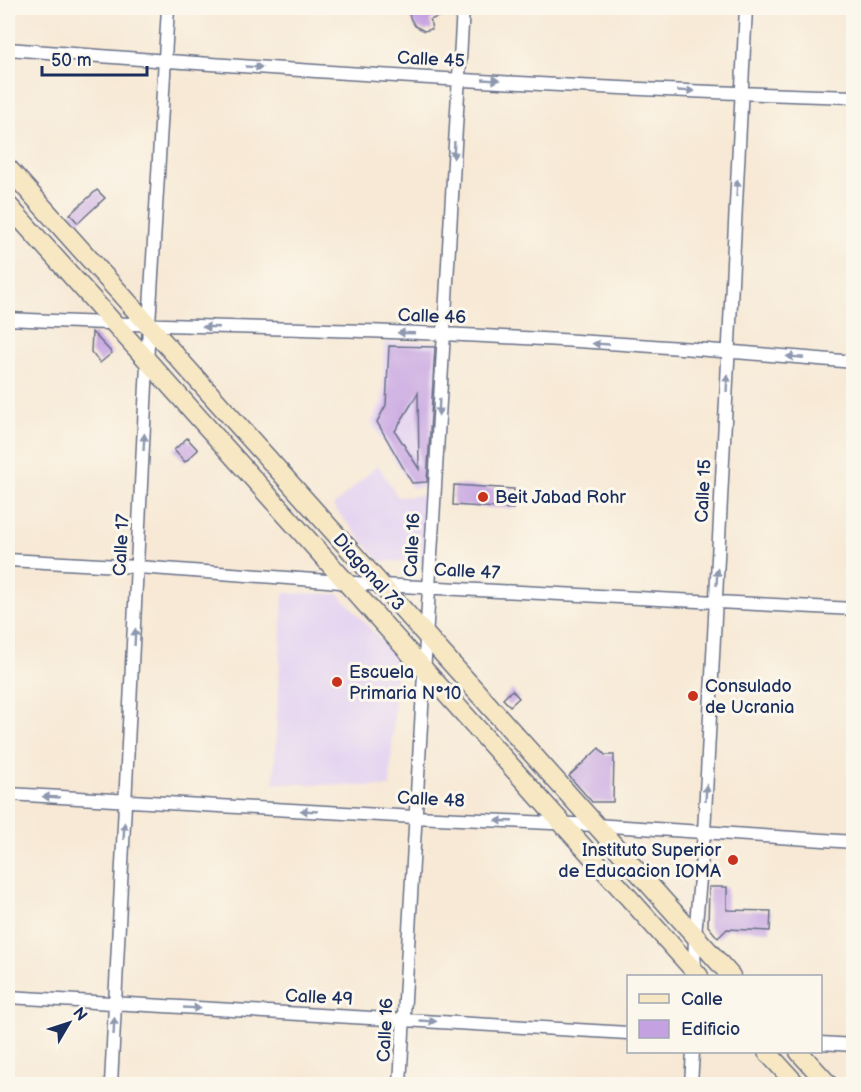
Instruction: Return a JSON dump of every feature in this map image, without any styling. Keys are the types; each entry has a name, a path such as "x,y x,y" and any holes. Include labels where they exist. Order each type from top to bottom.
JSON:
{"main road":[{"name":"Diagonal 73","path":"8,168 731,975"},
{"name":"Diagonal 73","path":"8,205 696,975"},
{"path":"767,1053 796,1084"},
{"path":"800,1053 828,1084"}],"street":[{"name":"Calle 17","path":"111,1084 149,325 168,8"},
{"name":"Calle 16","path":"400,1084 463,8"},
{"name":"Calle 15","path":"696,975 694,935 704,833 746,8"},
{"name":"Calle 45","path":"8,49 459,79 742,94 854,97"},
{"name":"Calle 46","path":"8,319 443,334 729,351 854,362"},
{"name":"Calle 47","path":"8,560 381,585 854,609"},
{"name":"Calle 48","path":"8,794 562,823 854,842"},
{"name":"Calle 49","path":"8,998 627,1032"},
{"path":"822,1043 854,1045"},
{"path":"691,1084 693,1053"}],"shaded area":[{"path":"384,342 441,342 432,487 412,488 371,422 382,402"},
{"path":"378,465 398,497 426,495 423,562 380,561 333,506"},
{"name":"Escuela Primaria N°10","path":"283,593 339,594 397,658 390,787 274,783"}],"building":[{"path":"407,8 455,8 455,10 430,20 432,29 424,31 415,26"},
{"path":"97,190 105,198 78,223 70,214"},
{"path":"92,332 112,353 100,363 91,352"},
{"path":"389,346 435,347 427,482 412,483 377,422 386,405","holes":["418,393 419,469 395,431"]},
{"path":"187,438 198,450 185,462 174,450"},
{"name":"Beit Jabad Rohr","path":"454,485 514,489 513,509 453,505"},
{"path":"512,690 519,698 510,706 503,699"},
{"path":"599,748 605,755 614,755 613,802 592,802 569,776"},
{"path":"709,887 727,887 727,910 771,911 770,931 727,929 718,938 708,926"}],"place":[{"name":"Beit Jabad Rohr","path":"483,497"},
{"name":"Escuela Primaria N°10","path":"337,682"},
{"name":"Consulado de Ucrania","path":"693,696"},
{"name":"Instituto Superior de Educacion IOMA","path":"733,860"}]}
